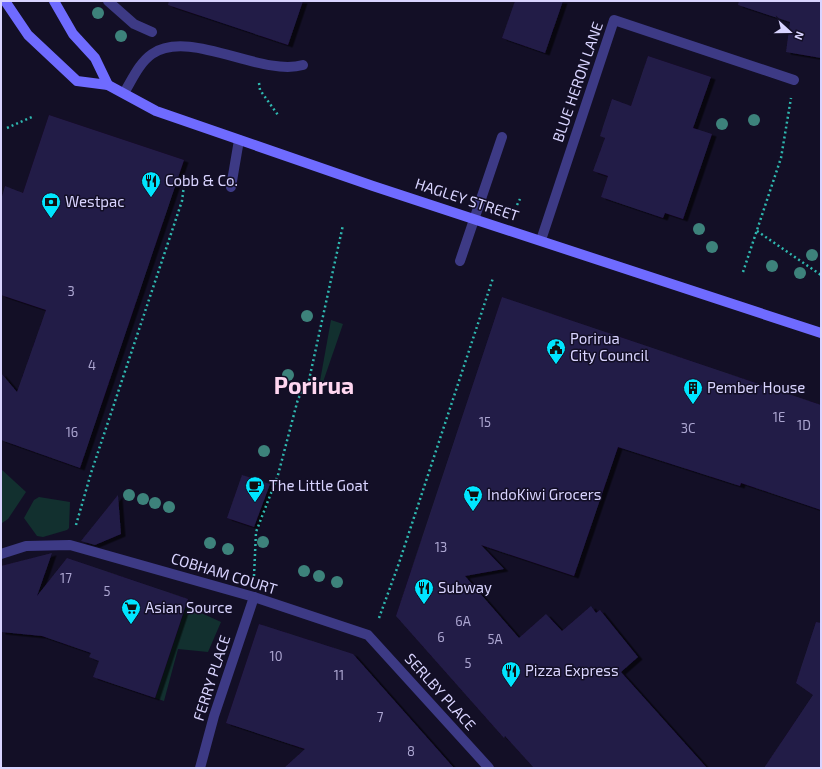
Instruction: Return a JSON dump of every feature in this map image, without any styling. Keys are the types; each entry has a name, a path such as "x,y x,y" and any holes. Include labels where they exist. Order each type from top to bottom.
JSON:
{"street":[{"name":"HAGLEY STREET","path":"4,1 28,36 77,81 108,84 156,112 821,333"},
{"path":"54,1 72,34 95,58 108,84"},
{"path":"108,1 134,24 152,32"},
{"name":"BLUE HERON LANE","path":"541,240 614,20 794,80"},
{"path":"124,93 140,66 152,54 161,49 185,46 280,68 304,65"},
{"path":"460,261 502,137"},
{"path":"231,187 239,140"},
{"name":"COBHAM COURT","path":"1,554 26,546 70,544 254,597 368,636"},
{"name":"FERRY PLACE","path":"200,768 214,716 254,597"},
{"name":"SERLBY PLACE","path":"368,636 489,768"}],"path":[{"path":"263,63 258,85 278,115"},
{"path":"743,272 781,158 794,80"},
{"path":"7,128 34,116"},
{"path":"70,544 91,473 182,201 185,177"},
{"path":"518,205 520,199"},
{"path":"254,597 256,532 278,475 298,399 309,380 343,225"},
{"path":"757,231 821,275"},
{"path":"368,636 382,612 493,278"}],"green space":[{"path":"331,320 343,324 323,382 320,381"},
{"path":"1,469 26,492 8,519 2,523"},
{"path":"39,497 70,502 69,528 67,530 43,537 37,536 24,518 34,500"},
{"path":"186,606 221,622 208,652 178,649 164,701 155,698"}],"building":[{"path":"169,1 303,1 288,45 168,5"},
{"path":"515,1 563,1 545,53 502,38"},
{"path":"739,1 821,1 821,58 786,52 790,22 738,5"},
{"path":"648,56 711,77 693,128 712,134 683,219 665,213 663,218 601,197 608,176 593,171 605,138 600,136 612,99 631,106"},
{"path":"49,115 184,160 80,468 1,440 1,373 17,392 46,310 1,295 1,200 5,186 23,193"},
{"path":"502,297 821,405 821,510 741,483 740,486 618,447 574,576 481,545 504,569 465,576 519,638 546,614 562,631 591,606 596,613 600,610 638,657 621,672 707,768 534,768 505,736 504,738 396,616"},
{"path":"242,475 270,484 254,527 227,518"},
{"path":"118,495 121,534 95,545 81,541"},
{"path":"52,553 37,596 67,558 188,599 155,698 93,677 99,661 89,657 91,653 42,636 1,632 1,566"},
{"path":"816,622 821,623 821,768 764,768 813,695 796,683"},
{"path":"259,624 353,654 454,768 284,768 305,749 226,723"}],"place":[{"name":"Cobb & Co.","path":"151,198"},
{"name":"Westpac","path":"51,219"},
{"name":"Porirua City Council","path":"556,365"},
{"name":"Pember House","path":"693,405"},
{"name":"The Little Goat","path":"255,503"},
{"name":"IndoKiwi Grocers","path":"473,512"},
{"name":"Subway","path":"424,605"},
{"name":"Asian Source","path":"131,625"},
{"name":"Pizza Express","path":"511,688"}],"district":[{"name":"Porirua","path":"314,386"}]}
